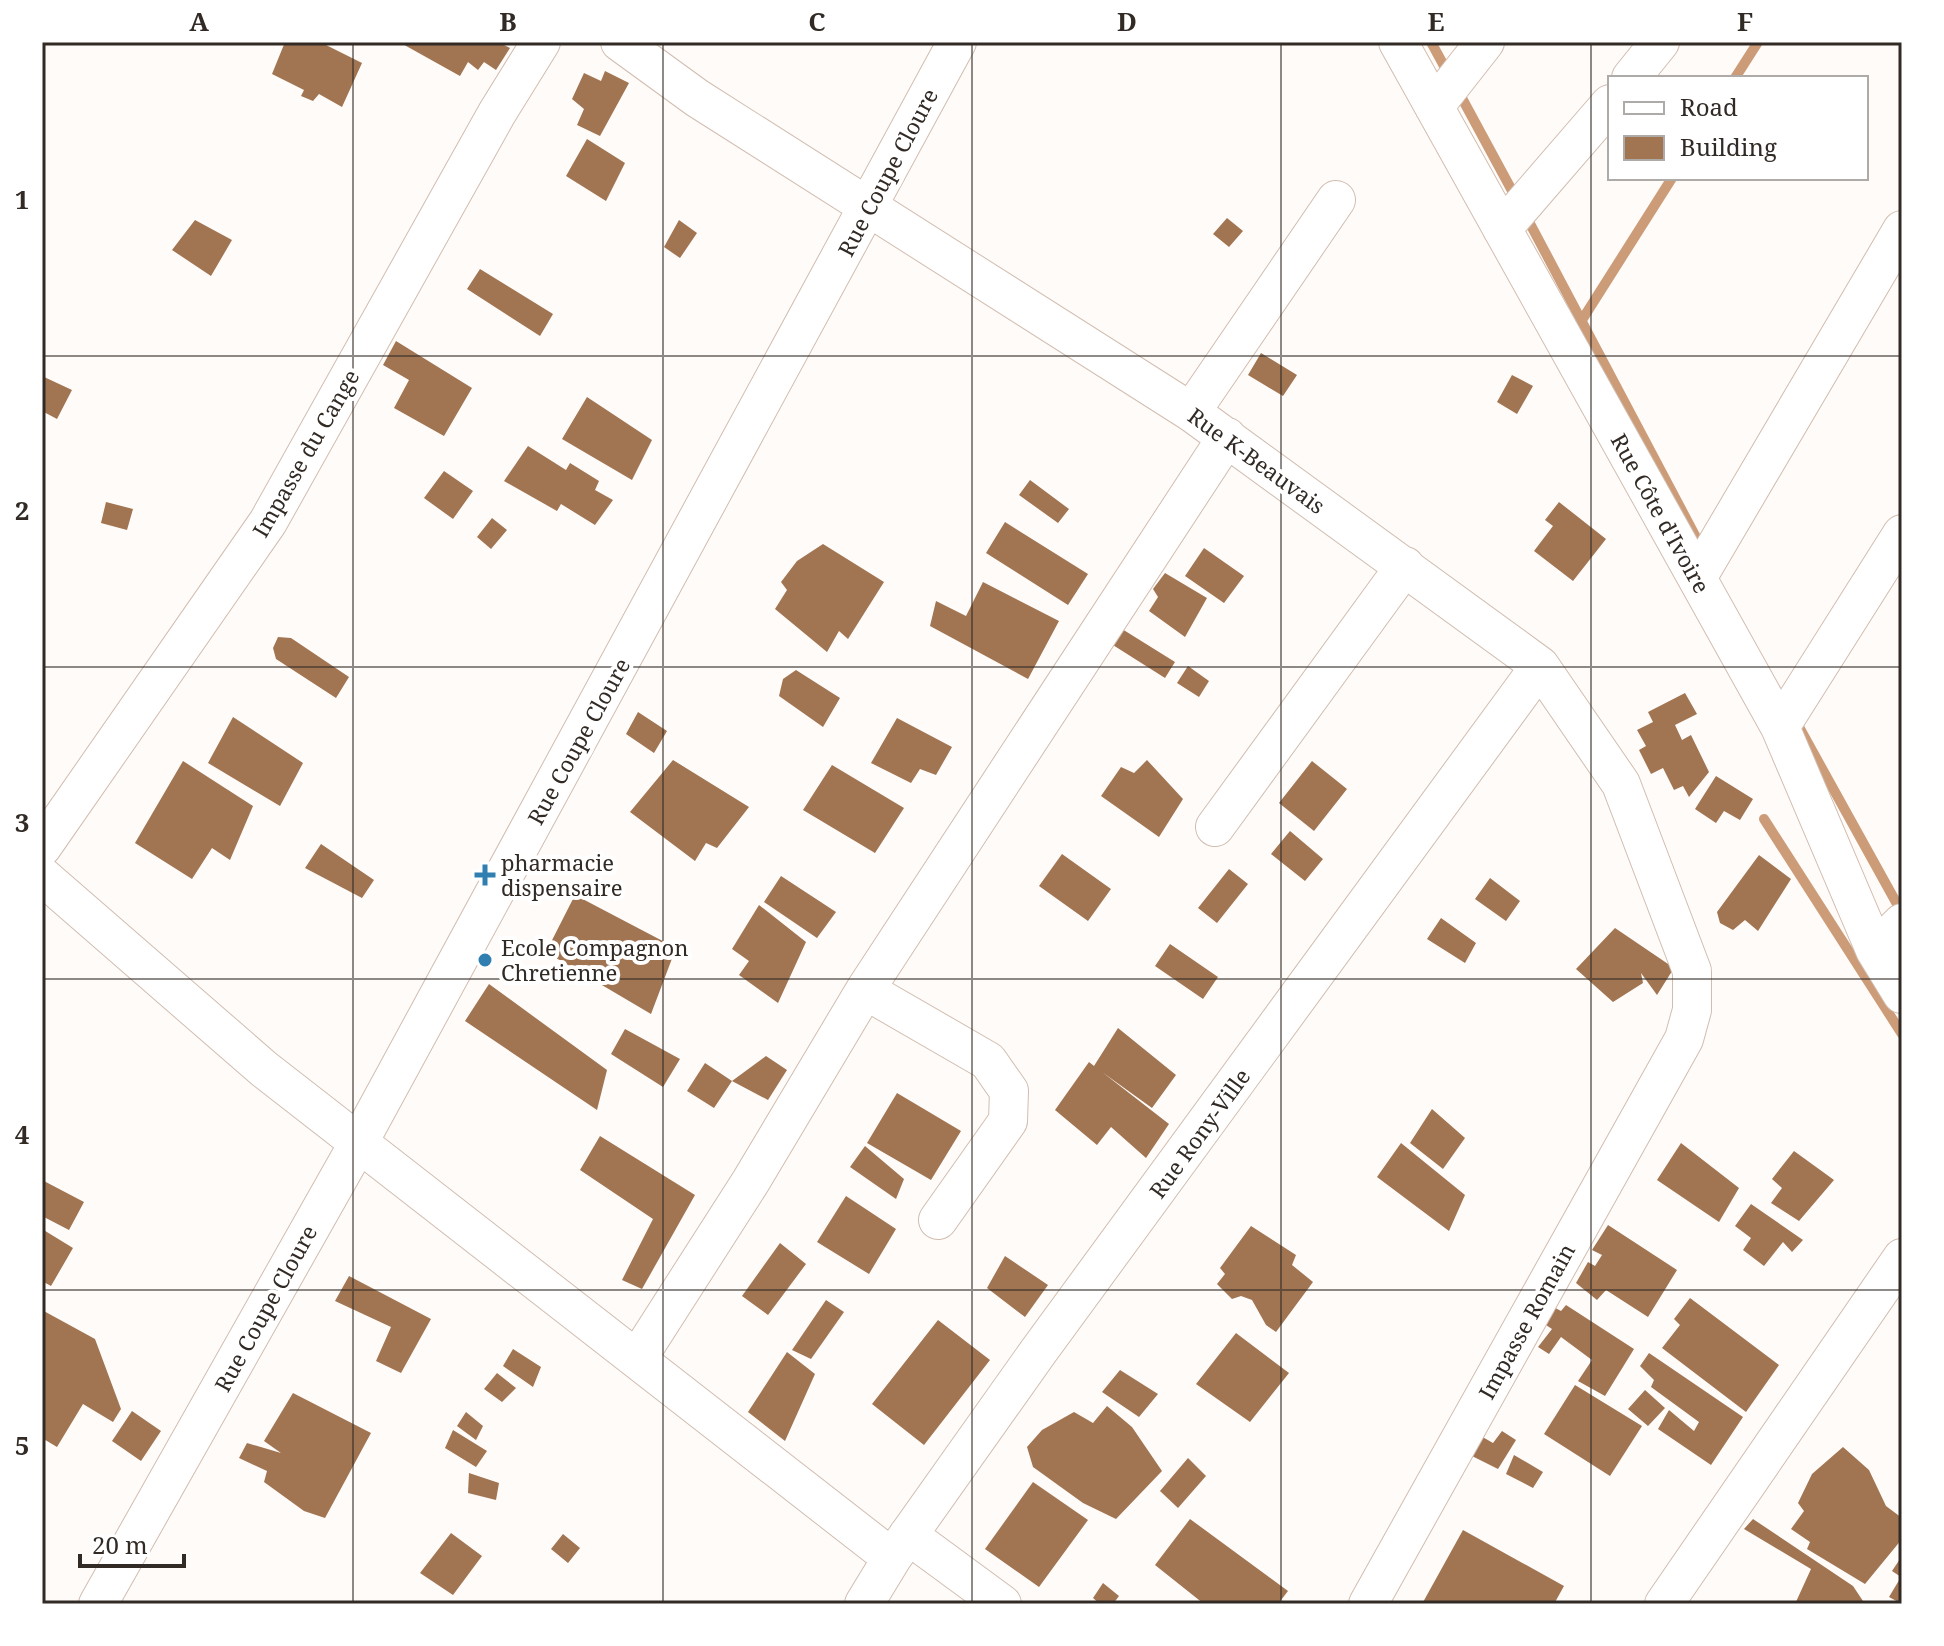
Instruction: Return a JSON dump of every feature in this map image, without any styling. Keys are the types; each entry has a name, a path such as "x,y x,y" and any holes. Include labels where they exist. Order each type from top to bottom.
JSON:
{"street":[{"name":"Impasse du Cange","path":"42,847 268,522 497,113 541,42"},
{"name":"Rue K-Beauvais","path":"620,42 697,98 870,205 1191,412 1540,666 1621,784 1627,799 1692,971 1692,1010 1684,1039"},
{"name":"Rue Coupe Cloure","path":"98,1604 359,1142 957,42"},
{"name":"Rue Côte d'Ivoire","path":"1398,42 1780,727 1875,950 1902,994"},
{"path":"1434,107 1485,42"},
{"path":"1633,76 1660,42"},
{"path":"1502,229 1608,106"},
{"path":"1191,412 1336,200"},
{"path":"1697,578 1902,230"},
{"path":"637,1359 751,1181 865,990 1227,437"},
{"path":"1780,727 1902,534"},
{"path":"1215,827 1405,566"},
{"name":"Rue Rony-Ville","path":"864,1604 900,1546 1540,666"},
{"path":"42,876 264,1069 637,1359 900,1546 1002,1604"},
{"path":"1875,950 1902,923"},
{"path":"865,990 988,1061 1009,1091 1008,1121 938,1220"},
{"name":"Impasse Romain","path":"1368,1604 1684,1039"},
{"path":"1664,1604 1902,1258"}],"building":[{"path":"285,42 320,42 362,63 342,107 319,94 313,101 301,96 304,90 272,74"},
{"path":"399,42 498,42 510,48 496,70 484,62 478,70 468,62 460,76"},
{"path":"605,71 629,83 600,136 577,125 584,109 572,99 584,73 601,81"},
{"path":"587,139 625,163 606,201 566,176"},
{"path":"1227,218 1243,231 1229,247 1213,234"},
{"path":"195,220 232,240 211,276 172,250"},
{"path":"679,220 697,233 680,258 664,247"},
{"path":"480,269 553,314 540,336 467,289"},
{"path":"396,341 472,388 444,436 394,408 409,380 383,365"},
{"path":"1261,353 1297,375 1283,396 1248,375"},
{"path":"1512,375 1533,386 1517,414 1497,402"},
{"path":"42,376 72,390 57,419 42,411"},
{"path":"587,397 652,440 632,480 562,439"},
{"path":"528,446 566,470 570,463 599,481 595,490 613,500 595,525 561,504 557,511 504,481"},
{"path":"444,471 473,491 453,519 424,498"},
{"path":"1030,480 1069,509 1058,523 1019,495"},
{"path":"106,502 133,509 127,530 101,523"},
{"path":"1559,502 1606,539 1573,581 1534,551 1553,526 1545,520"},
{"path":"492,518 507,530 491,549 477,537"},
{"path":"1005,522 1088,574 1068,605 986,553"},
{"path":"823,544 884,582 848,639 839,631 827,652 775,609 787,590 781,582 797,561"},
{"path":"1204,548 1244,576 1224,603 1185,576"},
{"path":"1165,573 1207,598 1185,637 1149,611 1158,597 1153,589"},
{"path":"983,582 1059,621 1028,679 930,626 936,601 966,616"},
{"path":"1114,624 1175,662 1165,678 1105,640"},
{"path":"278,637 291,638 349,677 336,698 276,659 273,648"},
{"path":"1188,666 1209,681 1199,697 1177,683"},
{"path":"796,670 840,698 823,727 779,696 783,679"},
{"path":"1685,693 1697,714 1675,725 1682,740 1691,735 1709,772 1689,797 1683,786 1674,790 1663,768 1651,774 1639,750 1646,746 1637,730 1653,722 1648,712"},
{"path":"638,712 667,731 654,753 626,734"},
{"path":"233,717 303,763 280,806 208,763"},
{"path":"897,718 952,747 936,775 920,769 911,783 871,763"},
{"path":"673,760 749,807 717,848 706,843 695,861 630,812"},
{"path":"1147,760 1183,799 1159,837 1101,796 1121,767 1134,773"},
{"path":"183,761 253,806 230,860 212,848 192,879 135,843"},
{"path":"1312,761 1347,789 1314,831 1279,803"},
{"path":"832,765 904,808 875,853 803,810"},
{"path":"1716,776 1753,799 1740,820 1724,811 1716,823 1695,809"},
{"path":"1290,831 1323,859 1305,881 1271,854"},
{"path":"321,844 374,880 362,898 305,868"},
{"path":"1062,854 1111,889 1088,921 1039,886"},
{"path":"1759,855 1791,879 1758,931 1745,920 1733,930 1720,923 1717,912"},
{"path":"1229,869 1248,884 1217,923 1198,908"},
{"path":"781,876 836,912 817,938 764,902"},
{"path":"1490,878 1520,901 1506,921 1475,899"},
{"path":"575,895 676,948 651,1014 546,952"},
{"path":"759,905 806,942 778,1003 739,975 749,961 732,949"},
{"path":"1441,918 1476,943 1465,963 1427,939"},
{"path":"1615,928 1674,968 1657,995 1641,973 1643,983 1613,1002 1576,969"},
{"path":"1170,944 1218,977 1203,999 1155,966"},
{"path":"489,984 607,1070 597,1110 465,1021"},
{"path":"1118,1028 1176,1075 1152,1108 1102,1072 1169,1124 1146,1158 1111,1127 1097,1145 1055,1110 1089,1062 1094,1066"},
{"path":"625,1029 680,1059 663,1087 611,1054"},
{"path":"766,1056 787,1070 768,1100 732,1081"},
{"path":"705,1063 732,1081 714,1108 687,1091"},
{"path":"897,1093 961,1131 931,1180 867,1143"},
{"path":"1432,1109 1465,1138 1443,1169 1410,1143"},
{"path":"600,1136 695,1195 642,1289 622,1280 653,1219 580,1170"},
{"path":"1401,1143 1465,1195 1449,1231 1377,1177"},
{"path":"1681,1143 1739,1188 1719,1222 1657,1180"},
{"path":"865,1146 904,1179 896,1199 850,1167"},
{"path":"1794,1151 1834,1180 1799,1221 1771,1203 1782,1188 1772,1179"},
{"path":"42,1180 84,1202 69,1230 42,1216"},
{"path":"846,1196 896,1229 869,1274 817,1242"},
{"path":"1751,1204 1803,1240 1792,1252 1783,1242 1764,1266 1743,1250 1751,1238 1735,1226"},
{"path":"1608,1225 1677,1270 1648,1317 1606,1290 1597,1300 1576,1283 1588,1262 1595,1266 1602,1255 1592,1250"},
{"path":"1251,1226 1296,1255 1292,1265 1313,1282 1276,1332 1266,1325 1252,1300 1241,1296 1232,1299 1217,1284 1225,1274 1220,1268"},
{"path":"42,1229 73,1248 51,1286 42,1281"},
{"path":"780,1243 806,1264 768,1315 742,1296"},
{"path":"1005,1256 1048,1285 1025,1317 987,1288"},
{"path":"349,1276 431,1319 401,1373 376,1361 391,1327 335,1301"},
{"path":"1690,1298 1779,1365 1746,1412 1662,1348 1680,1325 1674,1319"},
{"path":"826,1300 844,1312 811,1359 792,1350"},
{"path":"1546,1303 1561,1311 1566,1305 1634,1349 1605,1396 1578,1381 1592,1360 1561,1337 1549,1354 1538,1347 1552,1329 1537,1319"},
{"path":"42,1310 95,1339 121,1409 113,1422 83,1404 57,1447 42,1438"},
{"path":"938,1320 990,1360 924,1445 872,1404"},
{"path":"1236,1333 1289,1373 1250,1422 1196,1384"},
{"path":"513,1349 541,1367 533,1387 503,1366"},
{"path":"787,1352 815,1374 785,1441 748,1412"},
{"path":"1649,1353 1743,1417 1711,1465 1658,1429 1669,1410 1694,1431 1699,1422 1651,1387 1654,1380 1640,1366"},
{"path":"1120,1370 1158,1394 1139,1417 1102,1392"},
{"path":"497,1373 516,1388 502,1402 484,1389"},
{"path":"1575,1385 1642,1426 1610,1476 1544,1434"},
{"path":"1645,1390 1665,1408 1648,1426 1628,1409"},
{"path":"293,1393 371,1433 325,1518 304,1511 264,1482 267,1471 239,1458 247,1443 281,1453 264,1441"},
{"path":"1107,1406 1132,1427 1162,1471 1116,1519 1083,1503 1033,1467 1027,1447 1042,1430 1074,1412 1093,1423"},
{"path":"132,1411 161,1431 141,1461 112,1441"},
{"path":"466,1412 483,1426 476,1440 457,1426"},
{"path":"453,1430 487,1451 476,1467 445,1448"},
{"path":"1502,1431 1516,1440 1498,1469 1468,1454 1479,1435 1493,1443"},
{"path":"1843,1447 1869,1470 1886,1506 1902,1518 1902,1539 1865,1584 1807,1549 1810,1542 1791,1529 1804,1511 1798,1503 1812,1474"},
{"path":"1514,1455 1543,1472 1533,1488 1506,1474"},
{"path":"1188,1458 1206,1476 1178,1508 1160,1491"},
{"path":"469,1473 499,1483 496,1500 468,1493"},
{"path":"1033,1482 1088,1520 1039,1587 985,1549"},
{"path":"1190,1519 1288,1591 1278,1604 1204,1604 1155,1565"},
{"path":"1753,1519 1853,1586 1865,1604 1795,1604 1811,1569 1744,1529"},
{"path":"1463,1530 1564,1586 1554,1604 1422,1604"},
{"path":"451,1533 482,1556 453,1595 420,1573"},
{"path":"563,1534 580,1548 568,1563 551,1549"},
{"path":"1902,1556 1902,1604 1889,1597 1901,1577 1892,1571"},
{"path":"1103,1583 1119,1596 1113,1604 1100,1604 1093,1598"}],"waterway":[{"path":"1431,42 1449,75"},
{"path":"1736,76 1758,42"},
{"path":"1457,89 1516,198"},
{"path":"1582,320 1671,180"},
{"path":"1526,216 1698,541"},
{"path":"1799,727 1902,913"},
{"path":"1764,819 1902,1034"}],"place":[{"name":"pharmacie dispensaire","path":"485,875"},
{"name":"Ecole Compagnon Chretienne","path":"485,960"}]}
